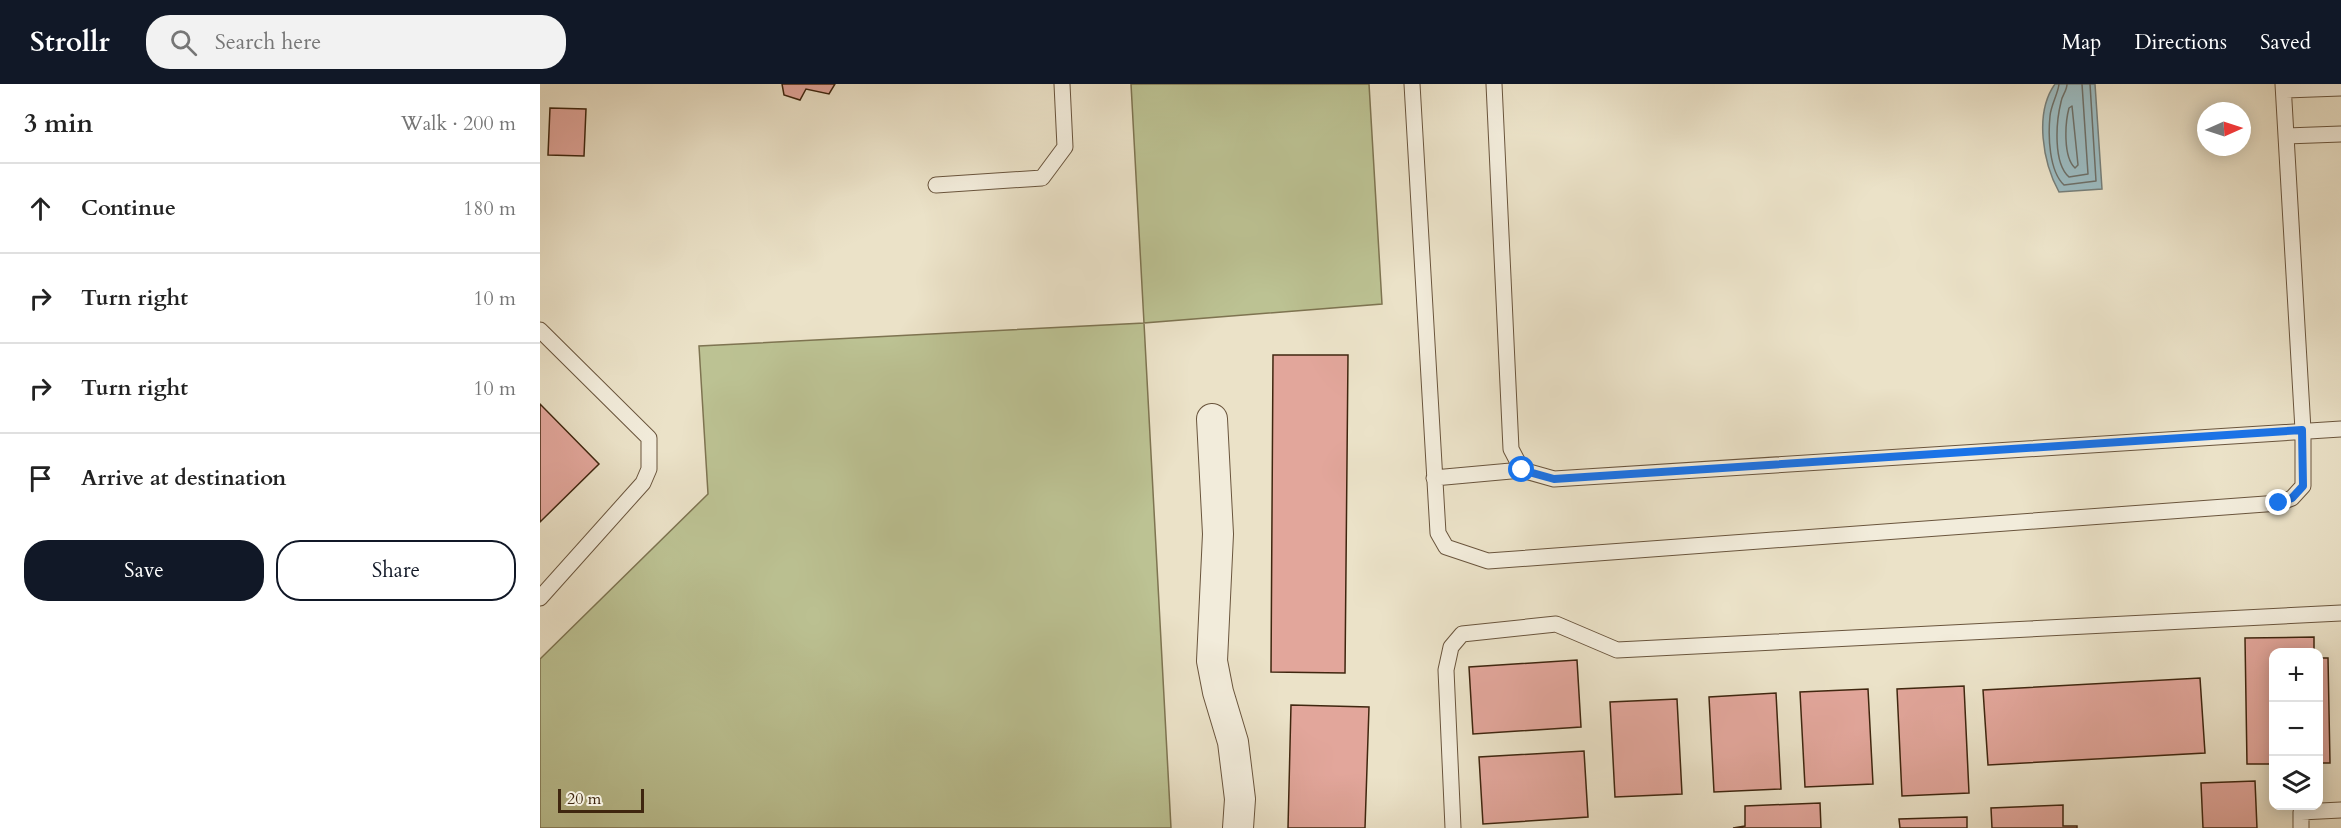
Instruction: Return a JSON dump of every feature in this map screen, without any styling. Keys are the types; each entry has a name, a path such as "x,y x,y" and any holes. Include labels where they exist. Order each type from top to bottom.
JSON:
{"street":[{"path":"1212,418 1218,534 1212,661 1218,692 1233,742 1240,799 1238,828"}],"lane":[{"path":"936,185 1042,178 1065,147 1062,84"},
{"path":"1412,84 1438,532 1446,547 1488,561 2279,503 2292,498 2303,486 2302,430 2284,87 2341,88"},
{"path":"1494,84 1511,449 1522,470"},
{"path":"2286,136 2341,134"},
{"path":"540,330 649,438 649,469 643,483 540,598"},
{"path":"1434,478 1522,470 1554,479 2341,429"},
{"path":"1453,828 1446,670 1451,647 1462,634 1556,624 1617,650 2341,613"},
{"path":"2301,828 2301,812 2341,810"}],"green space":[{"path":"1131,84 1369,84 1382,304 1144,323"},
{"path":"1144,323 1171,828 540,828 540,659 708,494 699,346"}],"water":[{"path":"2055,84 2095,84 2102,189 2059,192 2053,180 2045,153 2043,123 2048,96"}],"building":[{"path":"782,84 835,84 829,94 806,89 800,100 784,95"},
{"path":"550,108 586,109 584,156 548,155"},
{"path":"1273,355 1348,355 1345,673 1271,672"},
{"path":"540,404 599,464 540,522"},
{"path":"2314,637 2314,648 2269,648 2269,764 2247,764 2245,638"},
{"path":"2323,658 2328,658 2330,763 2323,763"},
{"path":"1577,660 1581,727 1473,734 1469,667"},
{"path":"2200,678 2205,753 1988,765 1983,690"},
{"path":"1964,686 1969,793 1902,796 1897,689"},
{"path":"1868,689 1873,784 1805,787 1800,692"},
{"path":"1776,693 1781,789 1714,792 1709,697"},
{"path":"1677,699 1682,794 1615,797 1610,702"},
{"path":"1291,705 1369,707 1365,828 1288,828"},
{"path":"1584,751 1588,817 1483,824 1479,757"},
{"path":"2255,781 2257,828 2203,828 2201,783"},
{"path":"1820,803 1821,828 1733,828 1745,826 1745,806"},
{"path":"2063,805 2063,826 2077,826 2077,828 1992,828 1991,808"},
{"path":"1967,817 1967,828 1900,828 1899,819"}],"route":[{"path":"1522,470 1554,479 2302,430 2303,486 2292,498 2279,503"}]}
